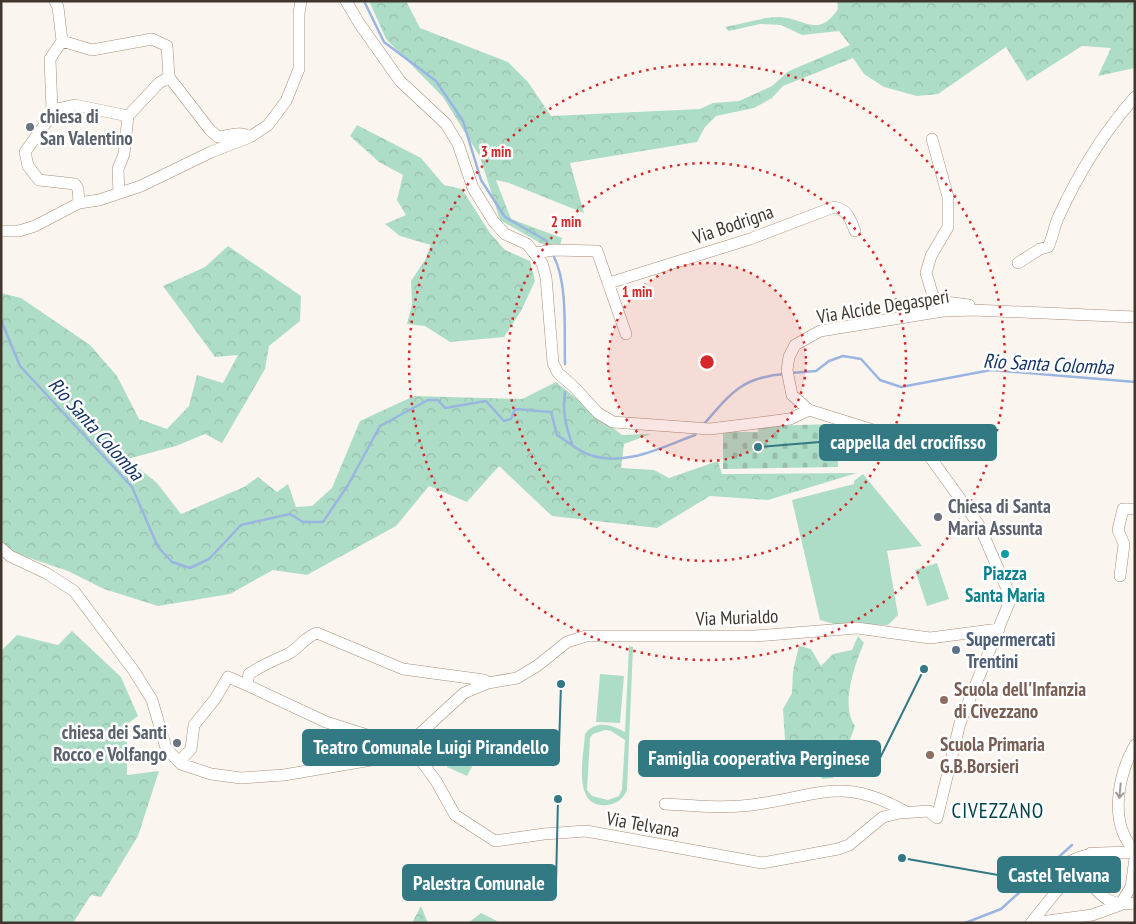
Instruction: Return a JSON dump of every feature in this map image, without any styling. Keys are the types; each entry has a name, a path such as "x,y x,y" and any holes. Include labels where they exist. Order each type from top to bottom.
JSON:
{"street":[{"path":"54,1 58,7 62,40 50,59 52,110 48,120 25,152 28,166 39,180 74,184 78,189 79,203"},
{"path":"1,231 18,231 35,226 79,203 99,200 161,177 211,152 250,138 268,126 286,101 299,69 299,13 302,1"},
{"path":"346,1 359,23 400,81 446,124 458,144 473,188 494,222 505,234 527,244 536,253 542,263 546,277 553,363 558,373 598,413 613,422 710,429 790,419 809,410"},
{"path":"62,40 92,50 152,39 166,46 169,77 215,136 221,137 243,133 250,138"},
{"path":"119,193 118,169 124,154 128,116 159,83 169,77"},
{"path":"1018,263 1040,249 1048,247 1057,219 1088,160 1118,115 1135,97"},
{"path":"52,110 75,105 128,116"},
{"name":"Via Alcide Degasperi","path":"932,140 948,197 948,227 931,256 926,273 933,296 945,302 969,304 973,310"},
{"name":"Via Bodrigna","path":"610,283 750,239 834,207 843,209 850,217 855,231"},
{"path":"536,253 553,250 597,251 610,283 626,334"},
{"name":"Via Alcide Degasperi","path":"1011,598 979,525 948,479 930,457 913,446 873,430 809,410 792,395 787,370 789,357 795,345 820,331 944,311 973,310 1135,317"},
{"path":"1120,576 1124,544 1118,530 1119,522 1124,509 1135,509"},
{"path":"1,548 10,556 46,573 74,591 134,671 152,700 166,748 179,762 211,774 242,778 284,776 377,759 401,751"},
{"name":"Via Telvana","path":"179,762 191,748 194,725 215,699 228,677 326,722 386,741 422,762 436,781 455,815 495,841 544,834 586,831 762,863 816,855 849,846 884,817 906,812 929,811 937,818 960,723 1011,598"},
{"name":"Via Murialdo","path":"401,751 464,693 488,683 517,678 567,642 586,636 755,636 857,628 930,638 999,629"},
{"name":"Via Murialdo","path":"249,686 247,683 250,674 274,658 289,653 309,636 317,633 404,669 484,680 488,683"},
{"path":"1135,745 1126,760 1120,783 1120,819 1124,839 1135,852"},
{"name":"Via Telvana","path":"665,804 704,807 756,805 832,790 873,795 906,812"},
{"path":"1032,923 1064,882 1063,865 1080,856 1091,853 1135,852"},
{"path":"1091,853 1088,881 1105,899 1120,905"},
{"path":"1120,905 1131,887 1135,858"},
{"path":"1032,923 1092,915 1120,905 1135,903"}],"green space":[{"path":"369,1 406,1 420,28 508,62 528,82 551,116 700,109 713,103 739,101 772,86 789,71 850,45 839,31 802,35 781,25 760,24 729,31 725,27 773,17 788,18 817,25 831,18 838,9 837,1 1135,1 1135,68 1098,76 1111,48 1082,46 1027,81 1006,47 938,94 917,96 884,87 864,74 853,58 783,86 772,98 754,108 716,116 705,127 697,142 570,163 584,213 509,183 496,180 511,219 562,238 559,250 540,243 500,220 480,157 443,97 386,39"},
{"path":"357,125 421,158 444,185 462,189 490,233 505,250 530,261 535,281 521,311 504,337 450,342 425,326 407,324 412,305 411,281 425,260 431,245 400,236 385,224 406,215 397,200 403,175 379,162 350,136"},
{"path":"228,246 301,296 300,321 269,346 265,369 222,443 205,434 176,446 127,459 157,483 181,514 244,487 258,477 277,492 288,484 296,507 312,506 332,488 360,421 414,396 522,399 556,382 622,435 651,434 624,444 621,468 654,470 669,478 718,461 722,474 857,473 768,500 710,496 657,528 552,516 499,466 467,502 429,486 396,526 307,575 273,570 230,594 158,606 104,589 68,571 9,551 1,543 1,293 21,298 90,345 117,376 139,419 167,429 189,406 197,375 223,383 238,355 215,357 163,286 205,267"},
{"path":"837,424 838,467 723,469 723,432 758,432 758,426"},
{"path":"863,474 922,546 887,551 898,615 888,625 834,624 820,620 792,500 854,484 854,481"},
{"path":"937,563 949,599 927,606 915,570"},
{"path":"72,631 121,677 138,716 127,724 127,775 159,771 138,836 101,897 91,895 73,923 1,923 1,651 17,635 58,645"},
{"path":"858,636 864,643 853,673 849,696 851,717 855,726 841,764 833,778 823,779 813,771 796,775 786,755 783,709 792,693 793,671 799,646 811,649 821,666 833,654 852,650"},
{"path":"629,646 633,647 627,790 624,796 614,804 596,804 588,799 582,779 585,734 589,729 599,725 615,727 625,732","holes":["605,730 611,731 625,740 622,789 619,796 608,800 592,796 587,790 590,738 593,734"]},
{"path":"600,674 624,676 620,723 596,722"},
{"path":"457,736 478,746 473,765 467,776 447,767"},
{"path":"421,906 428,923 412,923"},
{"path":"481,913 501,923 468,923"}],"waterway":[{"path":"364,1 384,42 436,81 463,121 481,180 505,217 547,241"},
{"path":"554,257 563,295 565,364"},
{"name":"Rio Santa Colomba","path":"1,320 20,366 132,487 158,547 172,562 190,568 209,559 241,525 290,514 303,522 323,522 348,485 380,426 428,400 438,400 445,408 486,401 504,421 511,419 515,409 551,412 557,435 582,451 603,458 617,459 644,454 695,435 697,432"},
{"name":"Rio Santa Colomba","path":"791,373 816,371 829,361 843,356 861,359 880,380 901,387 991,370 1135,382"},
{"name":"Rio Santa Colomba","path":"704,424 738,388 758,379 785,374"},
{"path":"565,392 565,418 572,444"},
{"path":"965,923 1001,909 1072,845"}],"place":[{"name":"chiesa di San Valentino","path":"30,127"},
{"name":"cappella del crocifisso","path":"758,447"},
{"name":"Chiesa di Santa Maria Assunta","path":"938,517"},
{"name":"Piazza Santa Maria","path":"1005,554"},
{"name":"Supermercati Trentini","path":"956,650"},
{"name":"Famiglia cooperativa Perginese","path":"924,669"},
{"name":"Teatro Comunale Luigi Pirandello","path":"561,684"},
{"name":"Scuola dell'Infanzia di Civezzano","path":"944,700"},
{"name":"chiesa dei Santi Rocco e Volfango","path":"177,743"},
{"name":"Scuola Primaria G.B.Borsieri","path":"930,755"},
{"name":"Palestra Comunale","path":"558,799"},
{"name":"Castel Telvana","path":"902,858"}],"district":[{"name":"CIVEZZANO","path":"998,811"}]}
